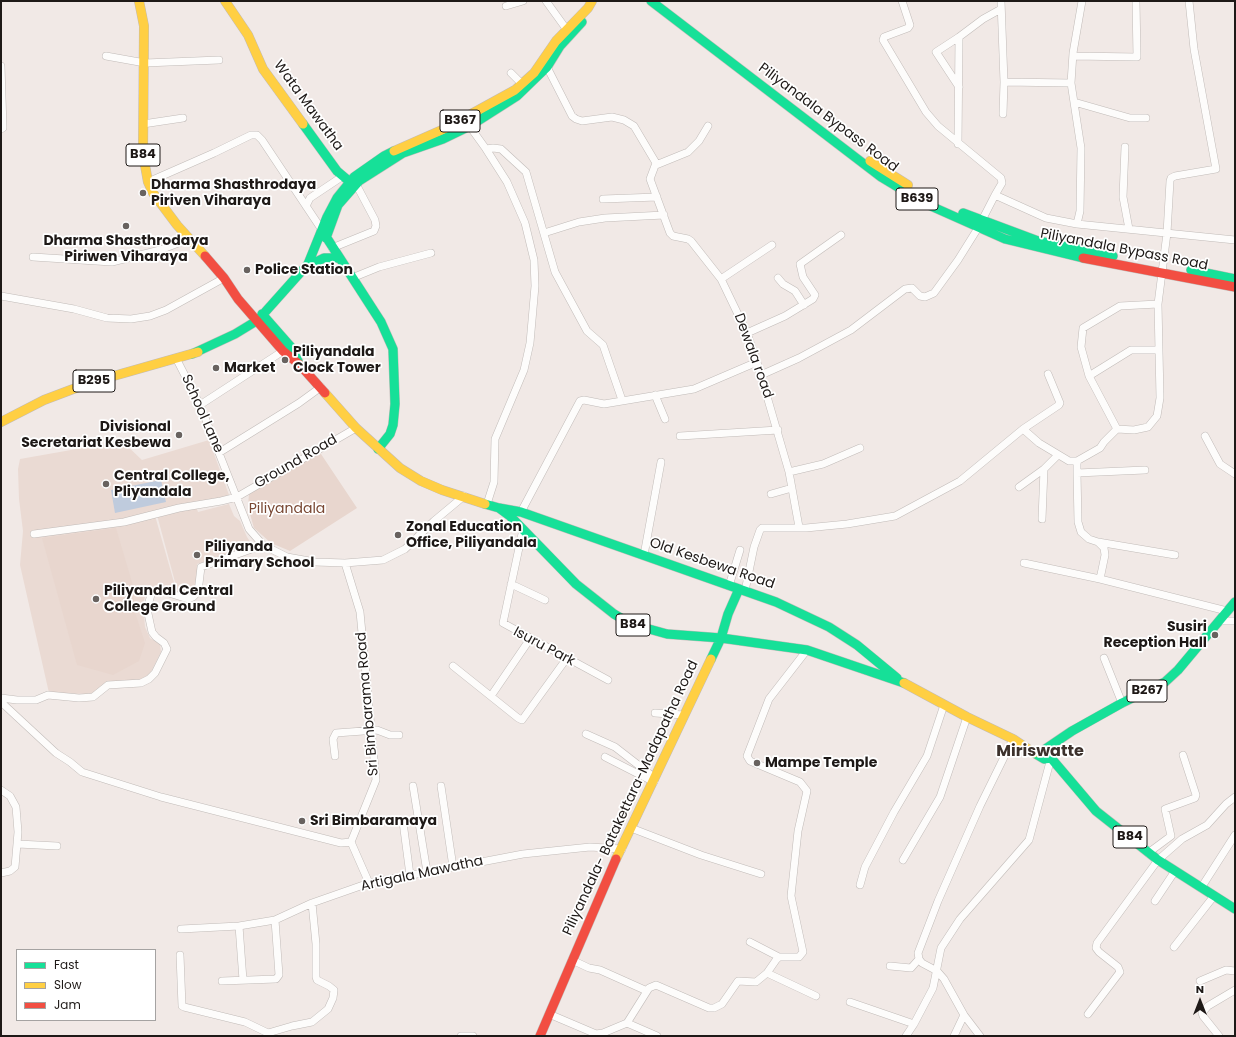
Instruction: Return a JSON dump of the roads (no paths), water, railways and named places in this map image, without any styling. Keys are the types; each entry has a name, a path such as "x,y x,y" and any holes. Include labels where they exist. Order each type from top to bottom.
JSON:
{"main road":[{"name":"B84","path":"139,1 144,26 146,63 143,154 148,182 153,193 225,280 238,299 263,320 291,347 300,365"},
{"name":"Wata Mawatha","path":"226,1 248,35 263,69 349,181"},
{"name":"B367","path":"468,122 515,90 545,65 556,41 588,8 592,1"},
{"name":"B367","path":"263,320 308,264 349,181 384,156 468,122 517,96 582,22 598,1"},
{"name":"Piliyandala Bypass Road","path":"650,1 881,177 924,203 979,225 1038,241 1235,287"},
{"name":"Piliyandala Bypass Road","path":"662,1 870,161 924,195 979,225"},
{"name":"B367","path":"263,320 303,279 314,264 324,234"},
{"path":"324,234 388,334 393,349 395,397 393,425 390,434 378,449"},
{"path":"314,264 324,258 339,258"},
{"name":"Piliyandala Bypass Road","path":"1161,269 1235,279"},
{"name":"B84","path":"225,280 235,287 263,320 283,351 300,365 356,428 400,468 421,481 442,490 500,508 523,529 576,584 614,614 640,628 668,634 721,638 807,650 898,679 944,705 1013,739 1044,759 1051,758 1096,811 1158,860 1235,908"},
{"path":"235,334 242,325 244,318 238,299"},
{"name":"B295","path":"192,354 263,320"},
{"name":"B295","path":"1,422 69,390 230,342 263,320"},
{"name":"Old Kesbewa Road","path":"500,508 521,512 776,602 830,627 857,645 898,679"},
{"name":"Piliyandala- Batakettara-Madapatha Road","path":"540,1036 602,889 721,638 728,614 742,590"},
{"name":"B267","path":"1038,754 1072,731 1122,703 1165,682 1178,670 1235,602"}],"street":[{"path":"506,6 523,1"},
{"path":"546,1 567,30"},
{"path":"761,375 799,358 851,330 905,289 912,288 920,296 925,297 934,293 958,260 1002,183 1001,178 958,144 938,126 926,112 883,40 884,37 908,28 910,25 902,1"},
{"path":"1077,224 1080,211 1081,148 1071,83 1073,56 1082,1"},
{"path":"1073,56 1137,57 1136,1"},
{"path":"1023,429 1039,443 1058,455 1069,461 1077,461 1100,448 1104,442 1118,429 1134,430 1148,427 1157,416 1160,398 1158,304 1161,269 1167,233 1171,178 1216,168 1194,49 1188,1"},
{"path":"959,88 934,53 959,37 1001,5"},
{"path":"1001,5 1004,82 1003,114"},
{"path":"958,144 959,37"},
{"path":"106,56 146,63 219,60"},
{"path":"545,65 572,116 582,121 612,117 624,120 634,126 656,165 688,152 700,141 708,126"},
{"path":"1,66 3,128 1,129"},
{"path":"512,73 522,84"},
{"path":"1004,82 1071,83"},
{"path":"1074,102 1130,118 1146,118"},
{"path":"143,124 183,118"},
{"path":"468,122 507,182 525,223 534,260 535,286 528,350 524,370 495,440 494,482 487,504"},
{"path":"148,182 251,135 257,136 262,140 324,234"},
{"path":"1125,147 1123,197 1129,229"},
{"path":"486,149 501,149 526,172 555,272 587,331 603,345 622,400"},
{"name":"Dewala road","path":"656,165 650,179 670,233 676,237 685,238 691,241 722,279 747,333 778,430 789,472 799,527"},
{"path":"306,206 310,198 349,181 375,220 376,226 374,231 332,248"},
{"path":"995,195 1046,218 1077,224 1233,240"},
{"path":"603,199 657,197"},
{"path":"544,233 579,222 605,218 664,215"},
{"path":"747,333 785,316 814,299 815,295 803,277 800,268 801,262 841,235"},
{"path":"33,257 112,262 160,250 189,238"},
{"path":"722,279 772,245"},
{"path":"352,278 379,267 431,253"},
{"path":"778,278 783,284 795,291 804,305"},
{"path":"1,296 74,309 107,318 131,319 150,316 166,310 225,280"},
{"path":"1118,429 1089,376 1081,347 1083,328 1120,306 1158,304"},
{"path":"1089,376 1131,350 1159,350"},
{"path":"200,405 283,351"},
{"name":"School Lane","path":"176,358 200,405 220,452 249,529 263,545 287,556 315,562 345,563 383,560 398,554 464,496"},
{"path":"521,512 580,401 584,400 604,404 694,388 757,362"},
{"path":"742,590 760,530 765,528 848,524 896,516 960,481 1023,429 1060,403 1048,374"},
{"path":"220,452 321,388"},
{"path":"655,394 665,419"},
{"name":"Ground Road","path":"34,534 124,522 179,508 237,497 356,428"},
{"path":"680,436 778,430"},
{"path":"1205,436 1220,464 1235,474"},
{"path":"789,472 822,464 860,448"},
{"path":"1019,486 1044,469 1058,455"},
{"path":"1077,461 1078,522 1081,532 1089,539 1098,542 1175,555"},
{"path":"644,555 661,462"},
{"path":"1042,519 1044,469"},
{"path":"1077,473 1145,470"},
{"path":"771,494 792,488"},
{"name":"Isuru Park","path":"523,529 503,624 608,680"},
{"path":"1098,542 1104,548 1105,555 1100,578"},
{"path":"1,698 36,700 48,695 79,698 93,697 108,685 141,683 149,679 155,673 167,649 164,642 156,637 152,632 147,609 152,591 159,590 188,599 193,597 198,592 201,567 263,545"},
{"path":"729,586 740,550"},
{"name":"Sri Bimbarama Road","path":"345,563 360,612 376,780 351,842"},
{"path":"1024,563 1100,578 1227,611"},
{"path":"511,584 545,600"},
{"path":"1219,621 1235,622"},
{"path":"491,696 530,639"},
{"path":"750,942 779,957 799,957 803,952 791,896 798,831 807,791 800,782 750,761 747,756 769,699 807,650"},
{"path":"452,666 522,720 567,658"},
{"path":"1104,658 1122,703"},
{"path":"1,702 56,753 82,772 161,797 341,843 351,842 369,883"},
{"path":"860,885 865,867 894,812 927,756 944,705"},
{"path":"655,713 684,716"},
{"path":"903,860 940,797 967,717"},
{"path":"335,756 333,739 336,732 377,730 390,735 399,735"},
{"path":"586,734 615,747 655,780"},
{"path":"980,1036 964,1014 944,979 937,971 919,959 918,953 938,901 980,806 1013,739"},
{"path":"1148,853 1172,836 1165,809 1195,798 1196,795 1183,755"},
{"path":"605,757 655,780"},
{"path":"906,1036 933,988 941,948 960,919 1029,840 1051,758"},
{"path":"413,786 427,872"},
{"path":"441,786 453,867"},
{"path":"1,790 10,796 16,807 18,844 15,867 10,871 1,873"},
{"path":"1088,1014 1120,972 1118,966 1096,950 1097,943 1158,860 1182,839 1207,825 1226,804 1235,797"},
{"path":"403,822 410,875"},
{"path":"631,828 701,855 761,874"},
{"path":"1201,888 1235,835"},
{"path":"18,844 57,846"},
{"name":"Artigala Mawatha","path":"181,929 239,926 275,920 312,903 369,883 523,854 590,847 622,849"},
{"path":"1155,901 1175,871"},
{"path":"1174,947 1214,896"},
{"path":"180,955 182,1006 184,1008 245,1022 268,1033 312,1022 328,1009 333,998 334,990 317,980 316,977 316,944 312,903"},
{"path":"222,981 276,979 278,977 275,920"},
{"path":"239,926 243,980"},
{"path":"549,1014 596,1034 614,1033 627,1023 647,991 652,986 656,985 709,1008 714,1008 722,1004 738,981 756,982 767,973 779,957"},
{"path":"890,966 911,968 919,959"},
{"path":"572,960 589,968 600,970 647,991"},
{"path":"1200,981 1226,970 1235,971"},
{"path":"767,973 816,996"},
{"path":"1219,1036 1202,1013 1208,1006 1235,990"},
{"path":"850,1002 914,1024"},
{"path":"954,1036 964,1014"},
{"path":"627,1023 657,1036"},
{"path":"461,1036 473,1036"}],"water":[{"path":"161,480 166,502 115,513 111,490"}],"place":[{"name":"Dharma Shasthrodaya Piriven Viharaya","path":"143,193"},
{"name":"Dharma Shasthrodaya Piriwen Viharaya","path":"126,226"},
{"name":"Police Station","path":"247,270"},
{"name":"Piliyandala Clock Tower","path":"285,360"},
{"name":"Market","path":"216,368"},
{"name":"Divisional Secretariat Kesbewa","path":"179,435"},
{"name":"Central College, Pliyandala","path":"106,484"},
{"name":"Zonal Education Office, Piliyandala","path":"398,535"},
{"name":"Piliyanda Primary School","path":"197,555"},
{"name":"Piliyandal Central College Ground","path":"96,599"},
{"name":"Susiri Reception Hall","path":"1215,635"},
{"name":"Mampe Temple","path":"757,763"},
{"name":"Sri Bimbaramaya","path":"302,821"}],"district":[{"name":"Miriswatte","path":"1040,752"}],"park label":[{"name":"Piliyandala","path":"287,509"}]}
